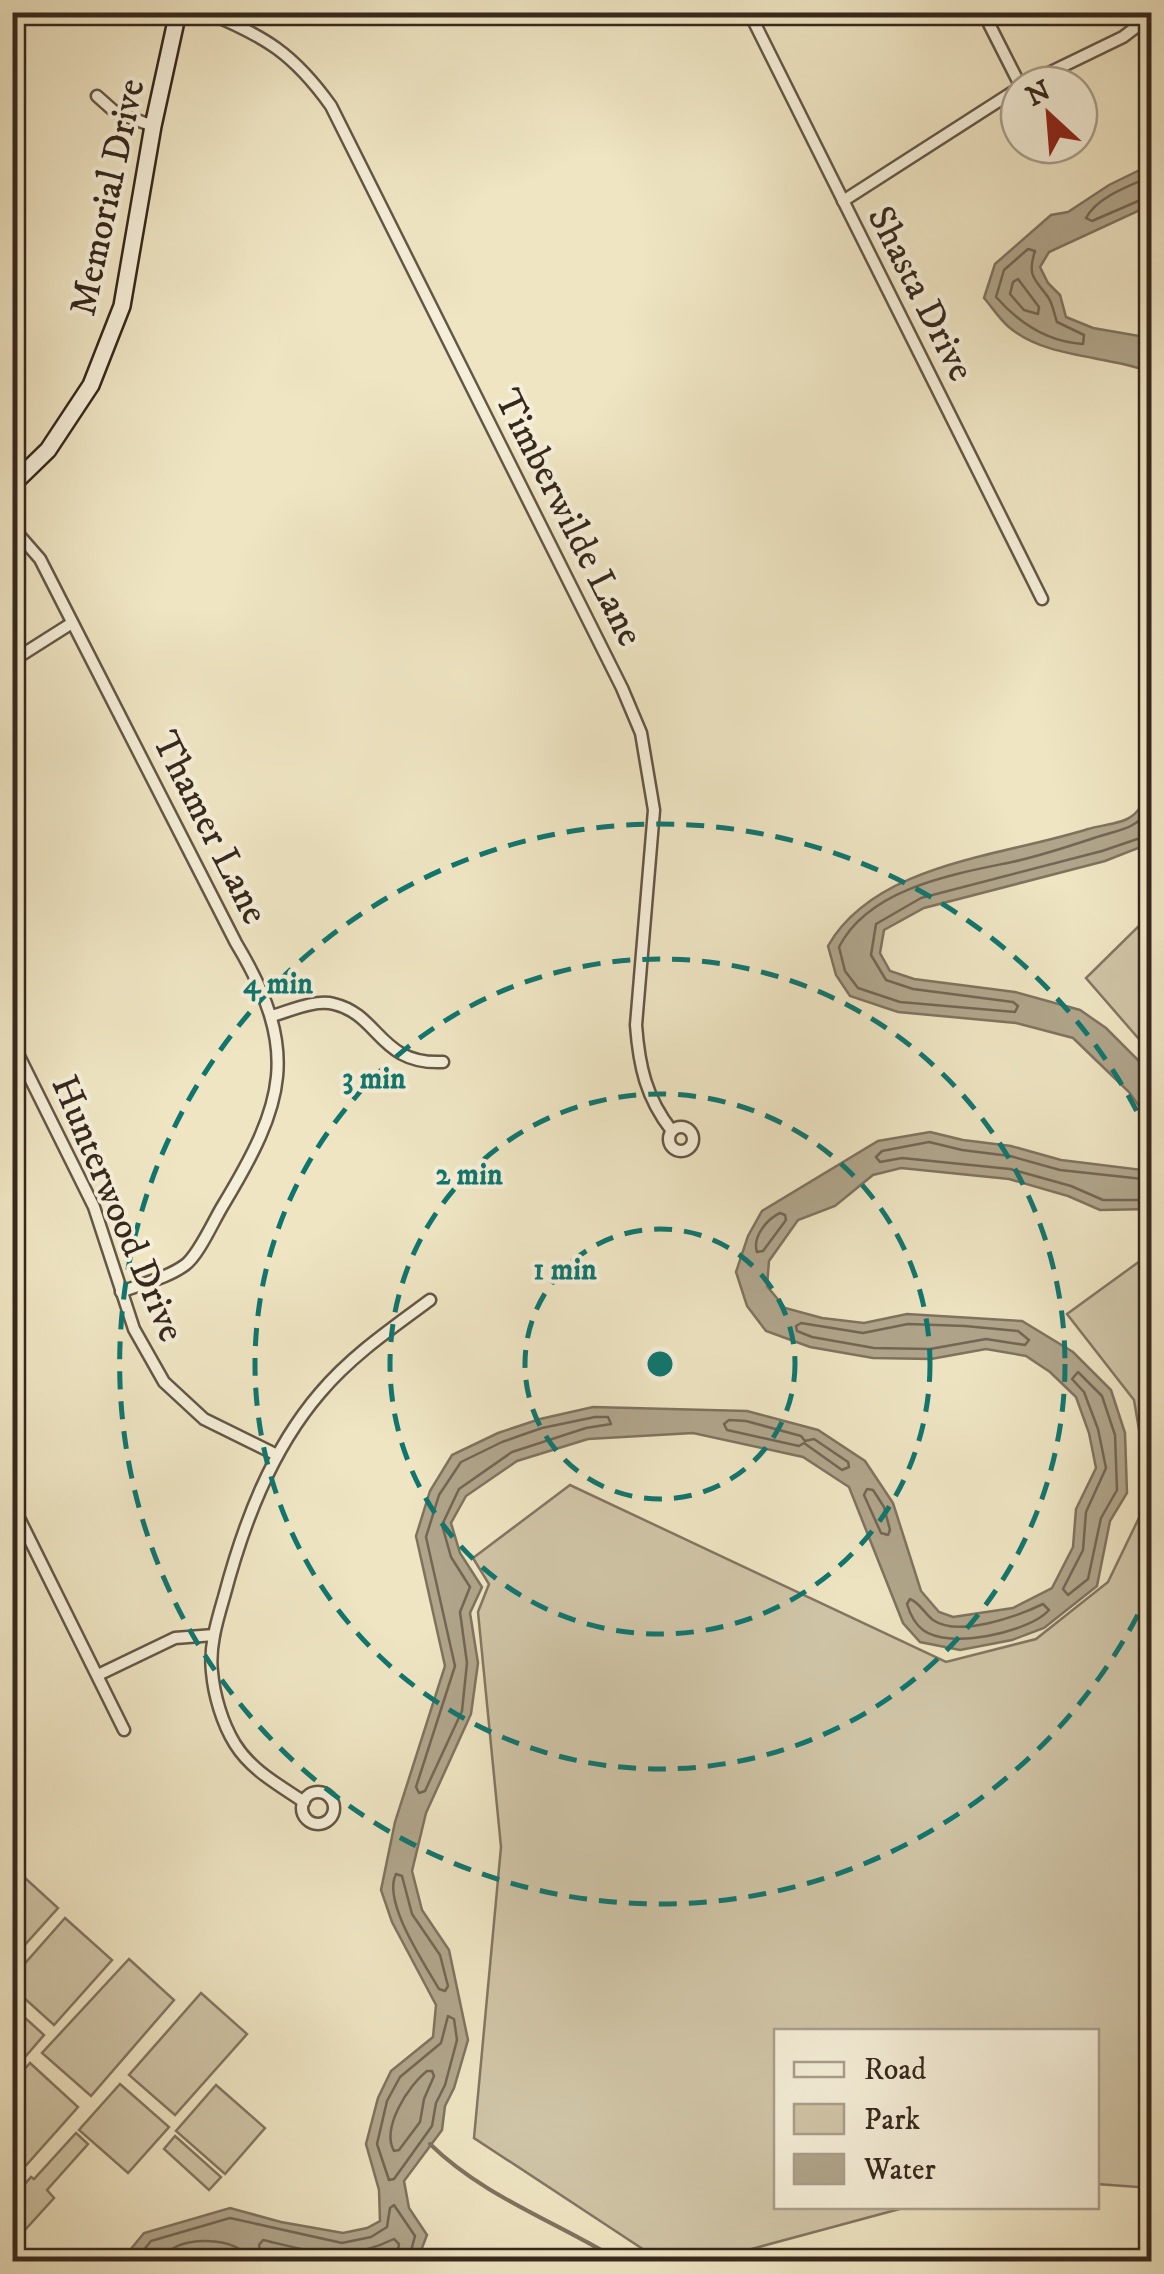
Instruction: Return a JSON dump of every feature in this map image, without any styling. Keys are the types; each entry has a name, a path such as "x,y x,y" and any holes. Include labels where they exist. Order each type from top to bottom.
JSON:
{"street":[{"name":"Memorial Drive","path":"12,485 48,450 91,385 122,306 152,126 178,12"},
{"name":"Timberwilde Lane","path":"206,12 248,29 276,47 306,71 331,106 641,732 654,810 636,1025 638,1058 657,1112 672,1131"},
{"name":"Shasta Drive","path":"748,12 1042,600"},
{"path":"983,12 1010,65"},
{"path":"1065,65 1124,37 1152,15"},
{"path":"97,96 115,112 152,126"},
{"path":"843,202 999,100"},
{"name":"Thamer Lane","path":"12,527 40,559 236,943 262,986 272,1016 278,1056 275,1091 260,1140 190,1263 121,1292"},
{"path":"12,661 72,622"},
{"path":"272,1016 332,1003 350,1010 405,1058 442,1062"},
{"name":"Hunterwood Drive","path":"12,1042 94,1208 121,1292 150,1359 181,1400 204,1419 277,1456"},
{"path":"304,1802 258,1771 235,1744 220,1712 211,1670 214,1635 238,1545 277,1456 320,1393 372,1342 430,1300"},
{"path":"12,1504 124,1730"},
{"path":"98,1675 176,1638 214,1635"}],"green space":[{"path":"1151,914 1151,1053 1086,978"},
{"path":"1151,1253 1151,2188 1099,2184 1099,2029 774,2029 774,2209 900,2209 707,2261 661,2261 474,2138 501,1847 478,1612 489,1584 473,1558 570,1485 946,1662 1036,1639 1108,1582 1150,1495 1134,1400 1067,1314"},
{"path":"13,1867 58,1908 13,1958"},
{"path":"65,1918 112,1960 54,2025 13,1988 13,1977"},
{"path":"129,1959 174,2000 91,2096 42,2053"},
{"path":"201,1993 247,2034 175,2115 129,2075"},
{"path":"13,2007 44,2035 13,2071"},
{"path":"30,2063 78,2107 13,2180 13,2082"},
{"path":"120,2084 169,2127 128,2173 79,2130"},
{"path":"216,2085 265,2128 225,2174 176,2131"},
{"path":"76,2133 88,2144 47,2190 54,2198 25,2230 13,2218 13,2198"},
{"path":"175,2136 221,2177 209,2190 164,2149"}],"water":[{"path":"1148,166 1151,205 1049,252 1040,267 1060,295 1066,317 1093,328 1151,338 1151,372 1042,346 1010,328 984,298 995,264 1051,215 1068,212"},
{"path":"1151,792 1151,843 1105,861 924,908 884,930 880,953 890,971 914,979 1015,992 1080,1010 1106,1028 1151,1073 1151,1123 1129,1092 1073,1038 1016,1023 898,1012 850,996 836,975 828,946 849,918 877,896 944,866 1123,821 1135,814"},
{"path":"930,1132 1011,1146 1061,1160 1151,1171 1151,1209 1100,1210 1009,1179 901,1168 873,1175 835,1206 798,1220 769,1261 767,1286 785,1308 822,1318 864,1323 907,1314 1022,1321 1073,1352 1111,1390 1125,1433 1127,1493 1110,1521 1097,1586 1044,1628 1012,1640 960,1650 920,1642 903,1623 849,1487 803,1457 693,1433 588,1439 517,1461 466,1496 451,1523 460,1553 482,1587 470,1613 478,1663 471,1714 426,1813 412,1871 422,1910 449,1950 468,2040 445,2106 442,2130 404,2181 409,2208 427,2235 417,2261 265,2261 203,2251 164,2261 121,2261 144,2233 230,2208 343,2233 380,2221 379,2190 366,2144 378,2098 391,2071 433,2037 436,2005 392,1922 381,1890 395,1822 445,1666 416,1536 430,1491 452,1455 498,1433 593,1407 747,1411 818,1430 865,1461 893,1503 921,1591 939,1612 953,1617 1013,1608 1052,1588 1073,1547 1076,1509 1096,1468 1076,1397 1026,1356 986,1349 931,1359 873,1358 810,1347 766,1331 747,1306 736,1272 748,1236 762,1211 878,1141"}],"waterway":[{"path":"430,2144 471,2177 608,2254 614,2262"}]}
